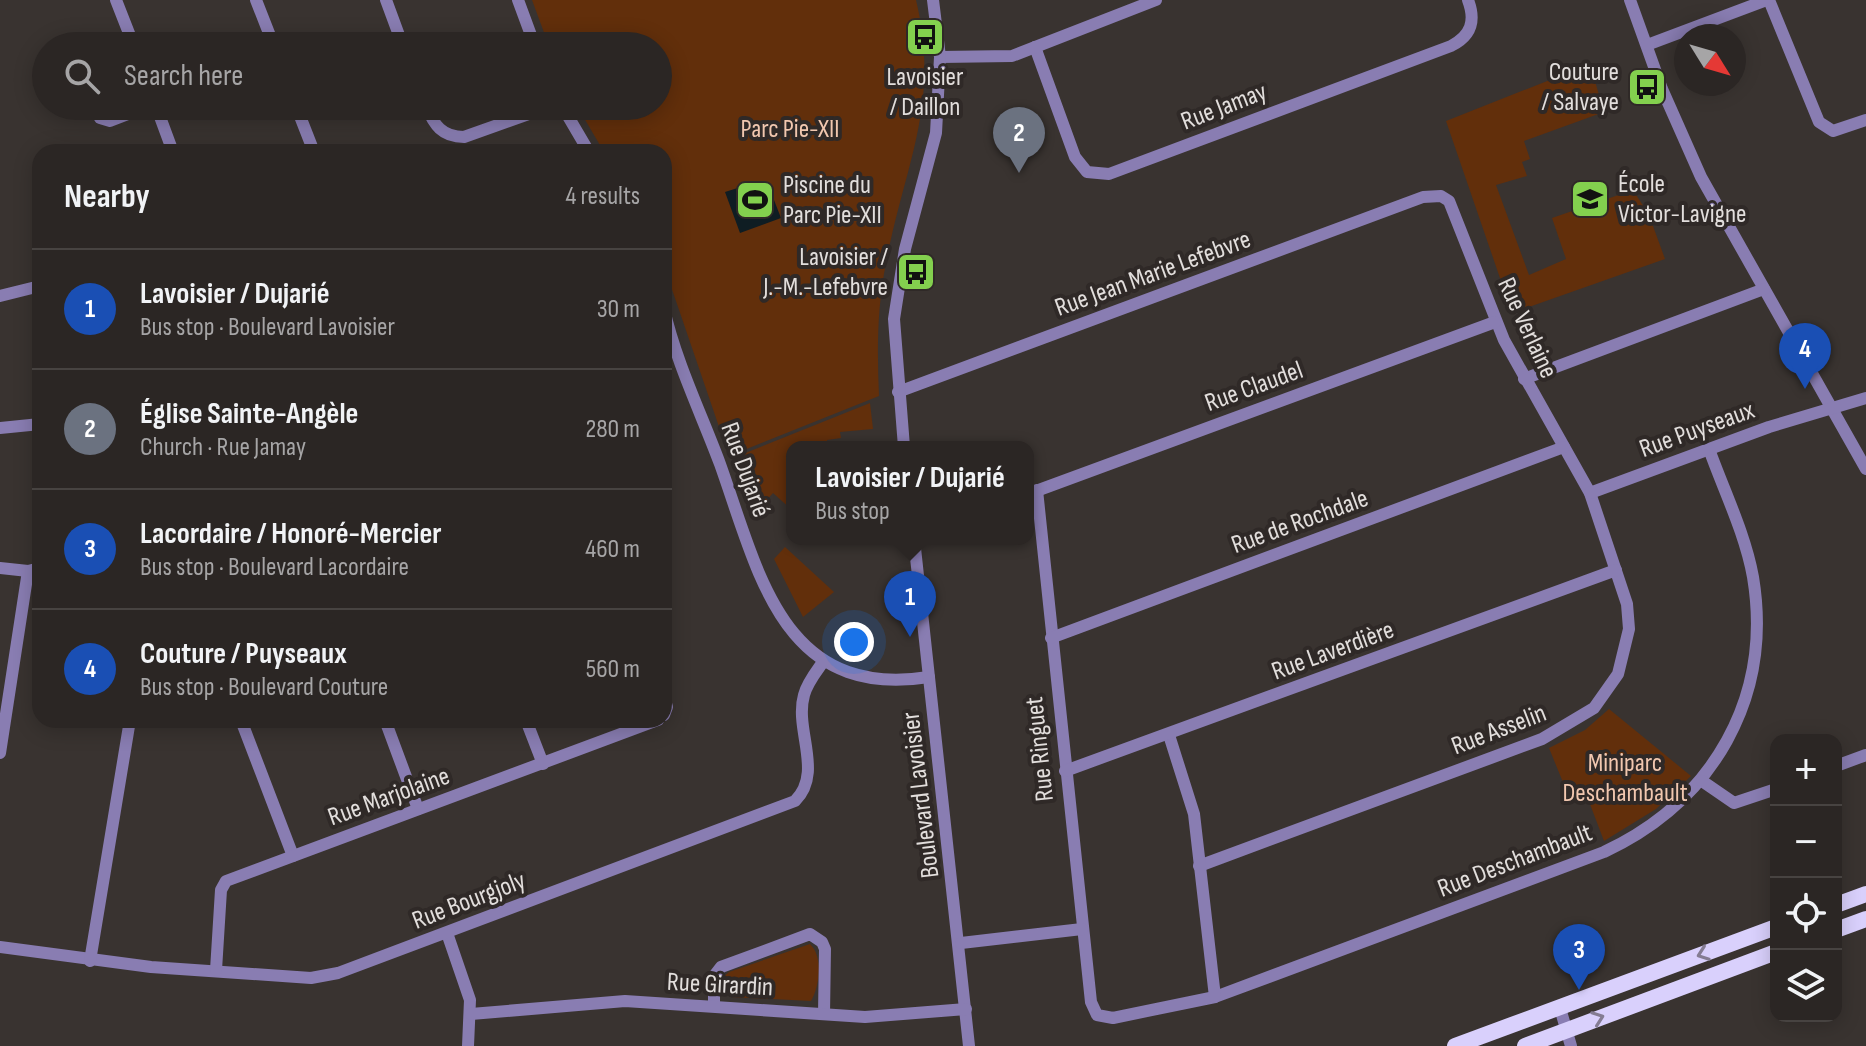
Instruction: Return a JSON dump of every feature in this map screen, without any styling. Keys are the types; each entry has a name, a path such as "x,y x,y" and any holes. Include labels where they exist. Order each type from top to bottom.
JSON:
{"main road":[{"path":"1842,903 1866,894"},
{"path":"1842,928 1866,919"},
{"path":"1455,1046 1770,929"},
{"path":"1525,1046 1568,1038 1770,954"}],"street":[{"path":"116,0 129,32"},
{"path":"256,0 269,32"},
{"path":"386,0 398,32"},
{"path":"518,0 530,32"},
{"path":"903,441 898,392 896,300 905,249 936,133 940,57 933,0"},
{"path":"940,57 1012,56 1156,0"},
{"name":"Rue Jamay","path":"1035,47 1075,157 1087,172 1109,174 1451,46 1470,31 1473,19 1468,0"},
{"path":"1630,0 1678,130 1866,469"},
{"path":"1647,45 1768,0 1819,122 1833,131 1866,120"},
{"path":"161,120 170,144"},
{"path":"301,120 311,144"},
{"path":"433,120 437,128 454,137 464,137 512,120"},
{"path":"570,120 584,144"},
{"name":"Rue Verlaine","path":"1423,197 1441,196 1453,208 1495,322 1590,493"},
{"name":"Rue Jean Marie Lefebvre","path":"898,392 1423,197"},
{"path":"0,296 32,288"},
{"path":"1524,379 1764,289"},
{"name":"Rue Claudel","path":"1034,492 1495,322"},
{"name":"Rue Dujarié","path":"672,343 774,607 793,636 823,662 847,673 884,681 929,677"},
{"name":"Rue Puyseaux","path":"1590,493 1793,419 1833,411 1866,398"},
{"path":"0,428 32,425"},
{"name":"Rue de Rochdale","path":"1051,638 1564,447"},
{"name":"Rue Deschambault","path":"1091,1002 1097,1015 1113,1018 1215,997 1608,850 1664,816 1702,781 1720,754 1744,702 1755,658 1757,625 1748,556 1709,449"},
{"name":"Rue Asselin","path":"1199,866 1569,726 1608,692 1625,653 1629,629 1627,604 1590,493"},
{"name":"Rue Ringuet","path":"1034,500 1091,1002"},
{"name":"Boulevard Lavoisier","path":"915,545 961,943 969,1046"},
{"path":"0,568 32,569"},
{"name":"Rue Laverdière","path":"1065,771 1616,570"},
{"path":"0,753 32,580"},
{"name":"Rue Bourgjoly","path":"0,947 90,961 311,978 327,976 795,801 802,793 808,775 804,695 823,662"},
{"path":"90,961 129,728"},
{"path":"244,728 293,856"},
{"path":"388,728 418,809"},
{"path":"529,728 543,764"},
{"name":"Rue Marjolaine","path":"216,970 223,884 637,728"},
{"path":"1169,735 1191,801 1215,997"},
{"path":"1842,764 1866,755"},
{"path":"1702,781 1725,800 1734,803 1770,791"},
{"path":"961,943 1082,929"},
{"path":"447,933 470,1000 468,1046"},
{"path":"714,1006 714,976 721,967 810,934 822,942 825,949 824,1014"},
{"name":"Rue Girardin","path":"471,1014 625,1001 878,1017 966,1009"},
{"path":"1560,1008 1568,1038"}],"green space":[{"name":"Parc Pie-XII","path":"532,0 916,0 923,37 922,103 883,280 878,329 879,396 729,456 672,289 672,144 599,144 585,120 672,120 672,32 544,32"},
{"path":"1590,64 1604,112 1524,141 1530,159 1522,162 1527,176 1496,185 1529,275 1566,259 1552,218 1633,190 1649,215 1665,259 1512,313 1446,121"},
{"path":"870,403 873,429 840,432 841,438 827,441 786,441 786,505 773,493 762,505 754,500 738,456"},
{"path":"785,547 834,592 803,617 774,559"},
{"name":"Miniparc Deschambault","path":"1609,709 1691,776 1656,809 1604,841 1585,791 1569,797 1549,748 1585,730"},
{"path":"810,944 819,964 811,1001 731,997 722,989 723,977 729,972"}],"shaded area":[{"path":"747,185 755,207 774,200 781,218 740,233 725,192"}],"place":[{"name":"Lavoisier / Daillon","path":"925,37"},
{"name":"Couture / Salvaye","path":"1647,87"},
{"name":"Église Sainte-Angèle","path":"1019,173"},
{"name":"École Victor-Lavigne","path":"1590,199"},
{"name":"Piscine du Parc Pie-XII","path":"755,200"},
{"name":"Lavoisier / J.-M.-Lefebvre","path":"916,272"},
{"name":"Couture / Puyseaux","path":"1805,389"},
{"name":"Lavoisier / Dujarié","path":"910,637"},
{"name":"Lacordaire / Honoré-Mercier","path":"1579,990"}]}
